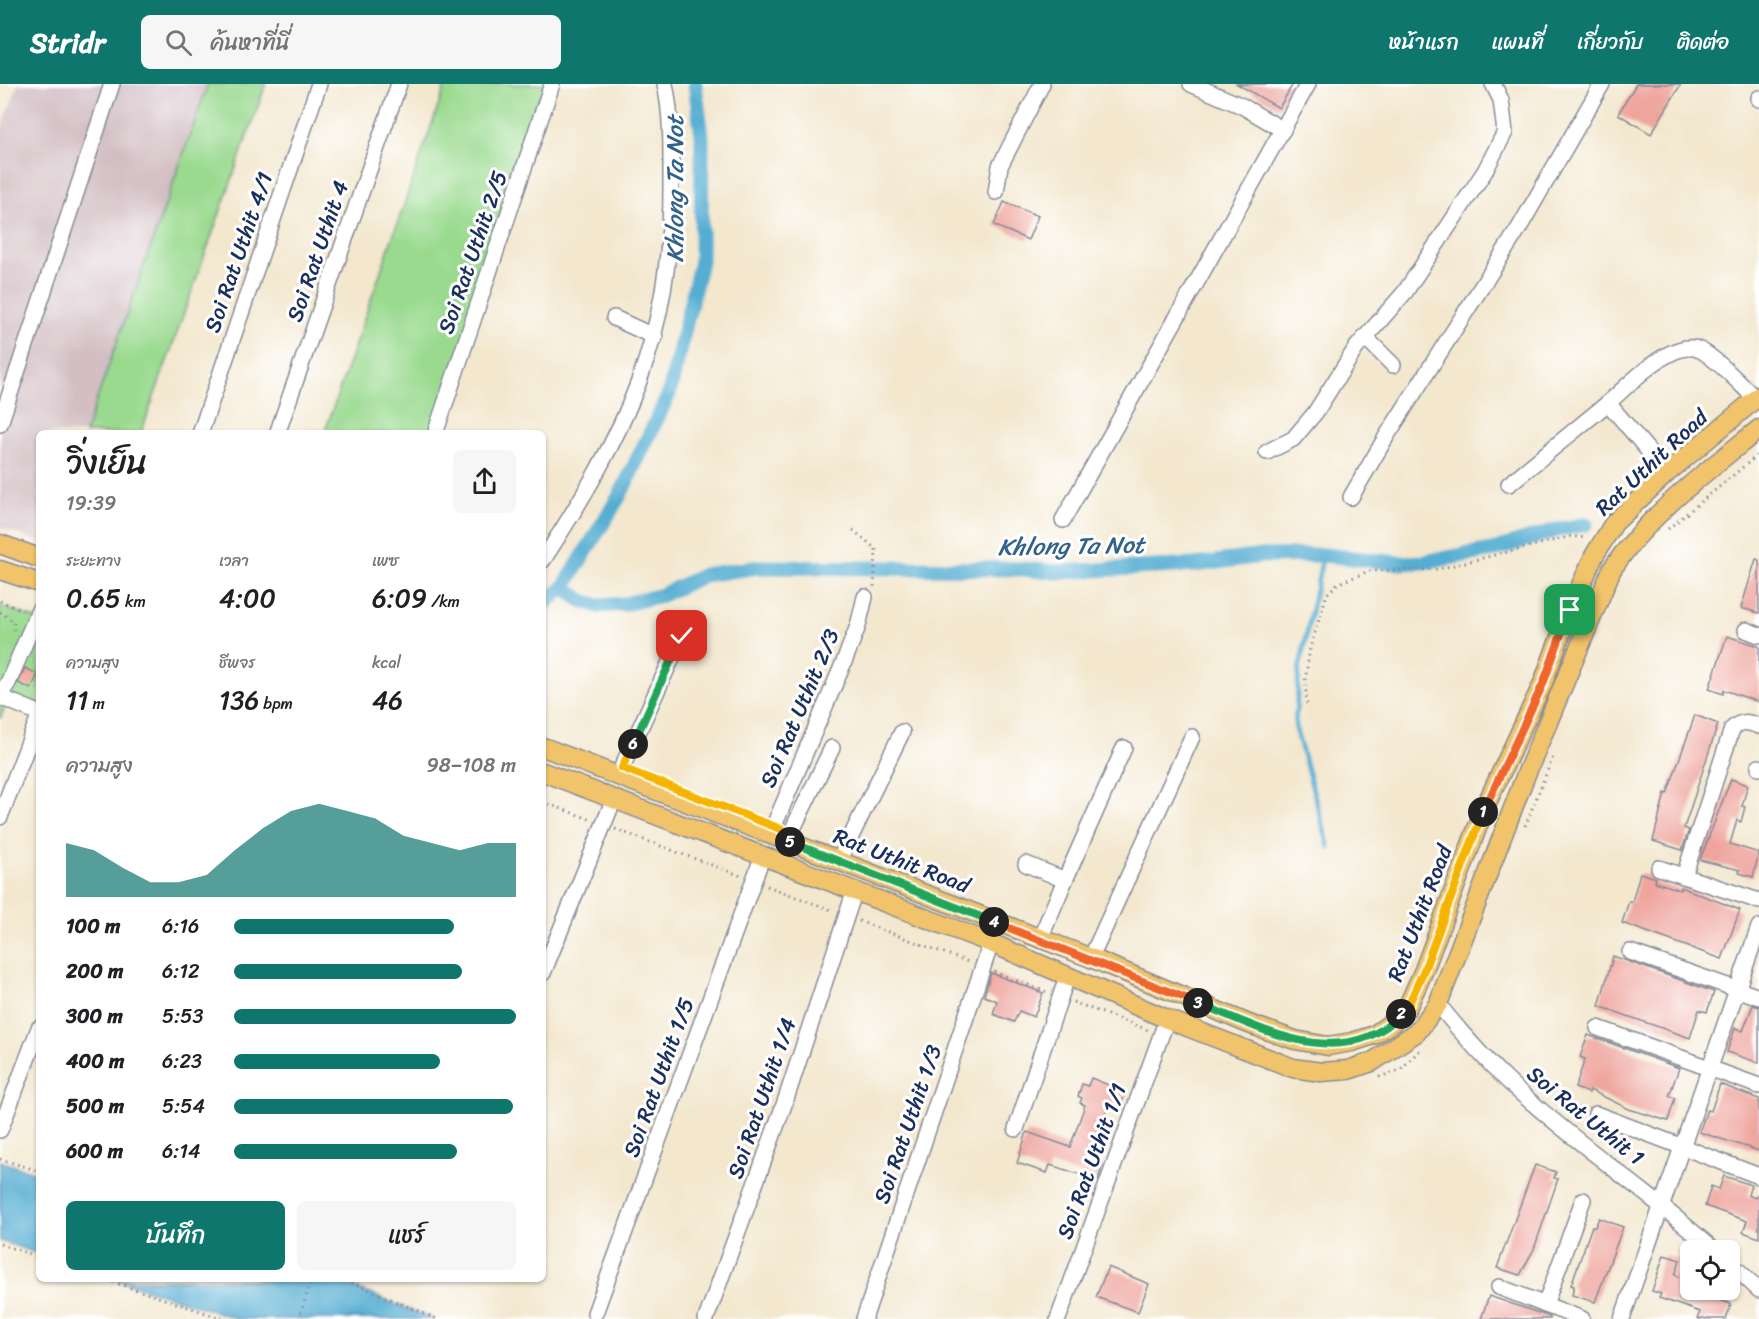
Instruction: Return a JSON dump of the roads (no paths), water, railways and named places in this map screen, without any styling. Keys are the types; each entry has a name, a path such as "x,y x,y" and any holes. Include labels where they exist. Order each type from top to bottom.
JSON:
{"main road":[{"name":"Rat Uthit Road","path":"546,748 1091,958 1249,1024 1295,1040 1328,1046 1352,1042 1374,1035 1393,1022 1407,1008 1424,970 1485,807 1543,684 1593,556 1614,523 1667,474 1758,398"},
{"name":"Rat Uthit Road","path":"546,773 991,943 1067,977 1164,1027 1293,1068 1321,1072 1348,1070 1372,1062 1396,1049 1418,1032 1438,1004 1525,777 1612,568 1632,539 1659,512 1759,429"},
{"path":"0,544 36,557"},
{"path":"0,570 36,582"}],"street":[{"path":"0,424 112,84"},
{"name":"Soi Rat Uthit 4/1","path":"201,430 319,84"},
{"name":"Soi Rat Uthit 4","path":"279,430 399,84"},
{"name":"Soi Rat Uthit 2/5","path":"436,430 552,84"},
{"path":"546,555 595,479 631,408 655,337 668,274 671,210 670,108 665,84"},
{"path":"996,192 1000,166 1042,84"},
{"path":"1191,84 1242,106 1283,130"},
{"path":"1063,520 1308,84"},
{"path":"1267,452 1293,439 1315,413 1356,348 1406,292 1485,171 1505,132 1501,100 1493,84"},
{"path":"1352,497 1386,436 1519,228 1602,84"},
{"path":"614,318 655,337"},
{"path":"1366,338 1393,365"},
{"path":"1509,484 1635,378 1676,350 1688,347 1701,350 1758,398"},
{"path":"1608,403 1667,474"},
{"name":"Soi Rat Uthit 2/3","path":"779,838 869,592"},
{"path":"36,617 8,683 0,696 36,714"},
{"path":"618,776 682,636"},
{"path":"1684,876 1732,729 1739,723 1748,722 1759,726"},
{"path":"0,817 36,723"},
{"path":"839,861 902,732"},
{"path":"1091,958 1192,737"},
{"path":"779,838 832,748"},
{"path":"1040,939 1124,748"},
{"path":"546,966 614,799"},
{"name":"Soi Rat Uthit 1/5","path":"595,1314 763,855"},
{"path":"1026,864 1065,879"},
{"path":"1659,868 1759,901"},
{"name":"Soi Rat Uthit 1/4","path":"706,1319 785,1102 855,890"},
{"path":"1622,1319 1664,1205 1736,988 1759,927"},
{"name":"Soi Rat Uthit 1/3","path":"864,1319 991,943"},
{"path":"1630,952 1759,997"},
{"path":"1016,1129 1067,977"},
{"name":"Soi Rat Uthit 1","path":"1438,1004 1475,1049 1513,1086 1664,1205 1703,1240"},
{"name":"Soi Rat Uthit 1/1","path":"1058,1319 1164,1027"},
{"path":"1598,1028 1759,1086"},
{"path":"0,1130 36,1036"},
{"path":"1596,1114 1759,1176"},
{"path":"1545,1305 1583,1200"},
{"path":"1740,1272 1759,1290"},
{"path":"1499,1287 1582,1319"}],"water":[{"path":"0,1161 36,1173 36,1253 0,1241"},
{"path":"124,1282 340,1282 433,1319 238,1319"}],"waterway":[{"name":"Khlong Ta Not","path":"546,602 564,587 620,495 669,394 701,261 702,136 695,84"},
{"name":"Khlong Ta Not","path":"564,587 581,600 598,606 625,604 662,595 704,575 758,567 1022,569 1057,572 1195,565 1261,556 1323,555 1400,563 1424,562 1493,550 1557,530 1586,524"},
{"path":"1323,555 1299,670 1295,726 1329,847"}]}
